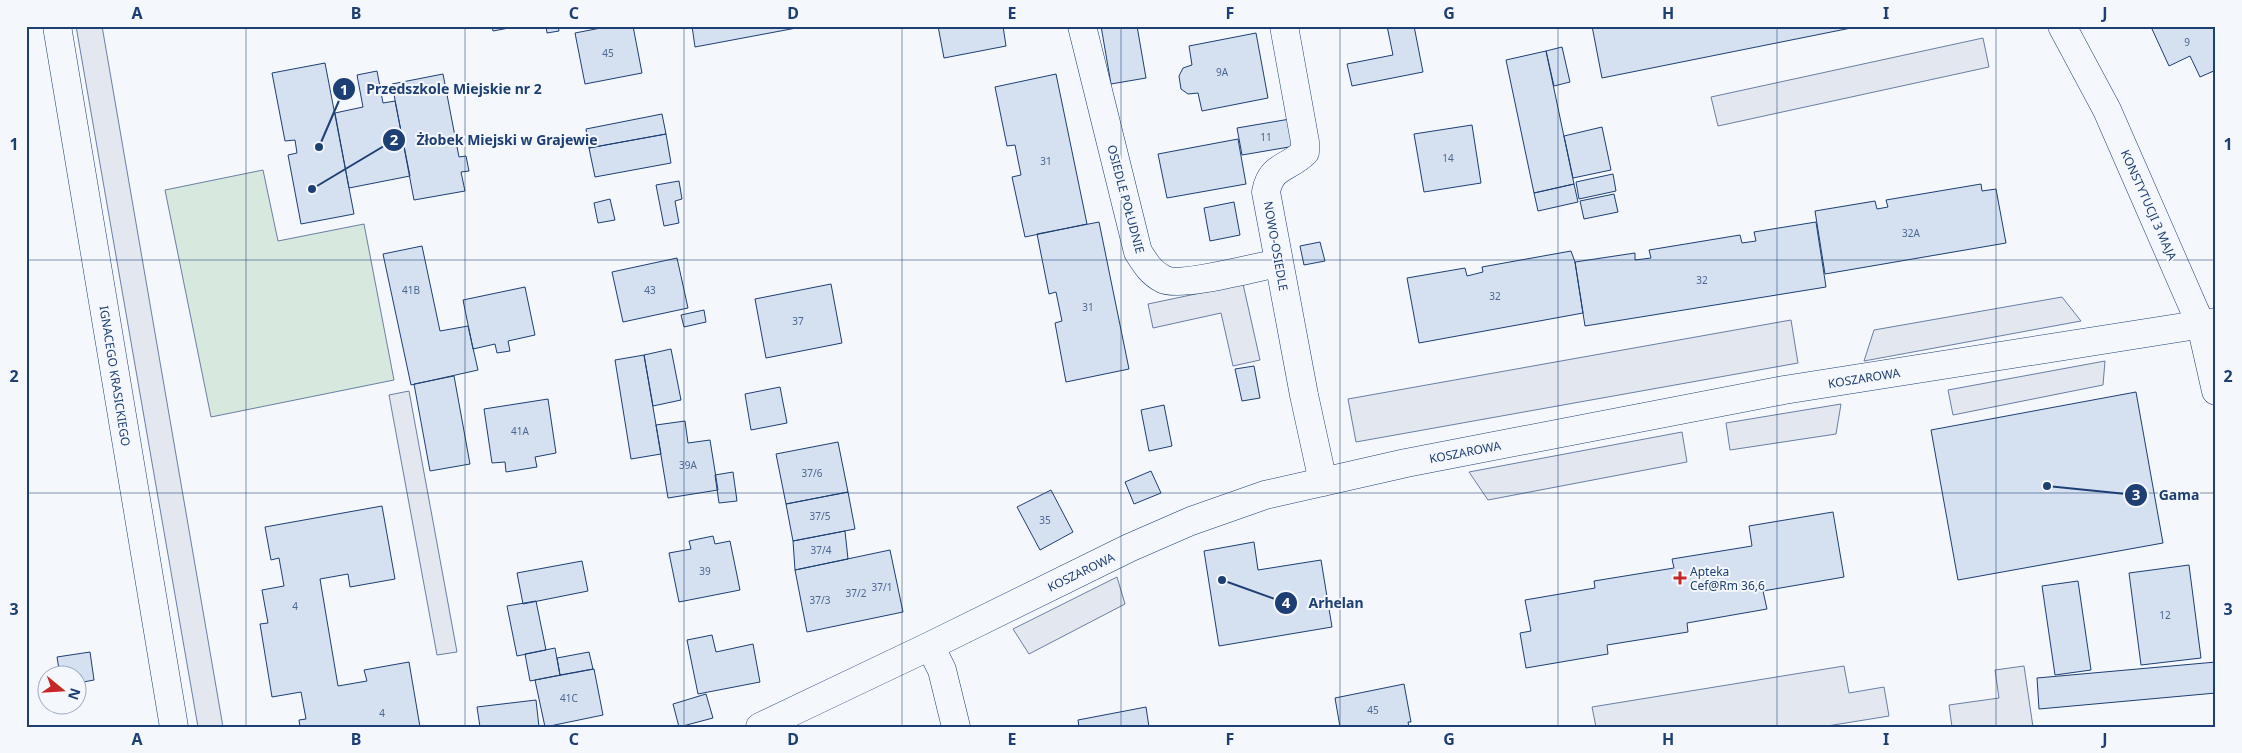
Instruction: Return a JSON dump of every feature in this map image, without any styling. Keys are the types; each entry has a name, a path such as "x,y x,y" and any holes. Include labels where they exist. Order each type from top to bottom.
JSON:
{"street":[{"name":"IGNACEGO KRASICKIEGO","path":"57,26 174,727"},
{"name":"OSIEDLE POŁUDNIE","path":"1082,26 1138,252 1149,270 1165,281 1184,282 1278,263"},
{"name":"NOWO-OSIEDLE","path":"1284,26 1305,142 1304,152 1299,158 1279,168 1268,180 1266,192 1278,263 1323,482"},
{"name":"KONSTYTUCJI 3 MAJA","path":"2062,26 2107,110 2208,324 2216,391"},
{"name":"KOSZAROWA","path":"760,727 1129,548 1191,521 1265,495 1406,463 1784,390 2208,324"},
{"path":"930,646 942,670 956,727"}],"shaded area":[{"path":"76,26 102,26 223,727 198,727"},
{"path":"1983,38 1989,67 1718,126 1711,97"},
{"path":"263,170 278,241 364,224 394,380 211,417 165,190"},
{"path":"1243,284 1260,360 1233,366 1221,313 1153,328 1148,304"},
{"path":"2062,297 2081,321 1864,361 1874,330"},
{"path":"1791,320 1798,363 1356,442 1348,399"},
{"path":"2105,361 2103,385 1953,415 1948,390"},
{"path":"409,391 457,652 437,655 389,395"},
{"path":"1841,404 1836,434 1730,450 1726,423"},
{"path":"1682,432 1687,462 1488,500 1469,472"},
{"path":"1117,577 1125,604 1029,654 1013,629"},
{"path":"1844,666 1849,693 1884,687 1889,716 1821,727 1596,727 1592,707"},
{"path":"2024,666 2033,727 1952,727 1949,705 1999,698 1995,670"}],"building":[{"path":"492,26 509,26 509,28 493,31"},
{"path":"546,26 558,26 559,31 547,33"},
{"path":"611,26 633,26 642,73 585,84 575,33"},
{"path":"692,26 807,26 695,47"},
{"path":"938,26 1003,26 1006,46 944,58"},
{"path":"1101,26 1137,26 1146,78 1111,84"},
{"path":"1387,26 1414,26 1423,72 1352,86 1347,64 1393,55"},
{"path":"1592,26 1861,26 1602,78"},
{"path":"2158,26 2216,26 2216,70 2200,77 2190,56 2169,66 2152,29"},
{"path":"1256,33 1268,98 1202,111 1198,93 1188,94 1181,89 1179,76 1183,68 1192,65 1189,46"},
{"path":"1562,47 1570,82 1554,86 1546,51"},
{"path":"1546,51 1574,184 1534,193 1506,60"},
{"path":"325,63 354,214 301,224 288,155 297,153 295,140 285,141 272,73"},
{"path":"377,71 383,103 395,101 410,176 349,188 335,113 363,107 357,75"},
{"path":"443,74 459,157 466,156 469,171 461,172 465,191 414,200 392,84"},
{"path":"1056,74 1087,224 1025,237 1012,177 1021,175 1015,145 1007,146 995,87"},
{"path":"662,114 666,134 589,148 586,129"},
{"path":"1290,119 1295,146 1242,155 1237,128"},
{"path":"1472,125 1481,183 1424,192 1414,134"},
{"path":"1602,127 1611,170 1573,178 1564,136"},
{"path":"666,134 671,163 595,177 589,148"},
{"path":"1238,139 1246,184 1167,198 1158,154"},
{"path":"1613,174 1616,191 1579,199 1576,182"},
{"path":"679,181 682,199 675,201 679,223 664,226 656,185"},
{"path":"1574,184 1578,202 1538,211 1534,193"},
{"path":"1981,184 1982,191 1996,189 2006,243 1825,274 1815,211 1875,201 1877,209 1888,207 1886,200"},
{"path":"1614,194 1618,212 1584,219 1580,201"},
{"path":"610,199 615,220 598,223 594,203"},
{"path":"1234,202 1240,235 1210,241 1204,208"},
{"path":"1099,222 1129,369 1066,382 1055,323 1062,321 1056,292 1049,294 1037,234"},
{"path":"1816,222 1826,287 1585,326 1575,262 1635,253 1635,260 1651,258 1649,250 1740,235 1742,243 1756,241 1754,232"},
{"path":"1320,242 1325,261 1304,265 1300,246"},
{"path":"422,246 440,331 468,326 478,370 411,385 383,254"},
{"path":"1571,251 1575,262 1583,313 1419,343 1407,278 1465,268 1467,276 1483,272 1482,267"},
{"path":"677,258 688,308 623,322 612,272"},
{"path":"831,284 842,343 766,358 755,299"},
{"path":"525,287 535,335 508,341 510,351 497,353 495,344 473,349 463,300"},
{"path":"704,310 706,322 684,327 681,315"},
{"path":"671,349 681,400 653,406 644,355"},
{"path":"644,355 661,454 631,459 615,360"},
{"path":"1254,366 1260,398 1242,401 1235,369"},
{"path":"454,376 470,464 430,471 414,384"},
{"path":"780,387 787,423 751,430 745,394"},
{"path":"2136,392 2163,543 1958,580 1931,430"},
{"path":"548,399 556,453 535,457 537,467 506,472 505,462 492,463 484,409"},
{"path":"1164,405 1172,446 1149,451 1141,410"},
{"path":"685,421 688,443 710,440 718,490 668,498 656,425"},
{"path":"838,442 848,492 786,504 776,454"},
{"path":"1151,471 1161,493 1134,504 1125,482"},
{"path":"733,472 737,501 719,503 715,475"},
{"path":"1051,490 1073,532 1040,550 1017,507"},
{"path":"848,492 855,529 793,541 786,504"},
{"path":"382,506 395,579 350,587 348,574 320,579 338,686 367,681 364,670 409,662 420,727 300,727 299,720 306,719 301,692 272,697 260,624 268,623 262,590 284,586 279,558 271,560 265,527"},
{"path":"1833,512 1844,577 1763,591 1767,609 1687,623 1688,632 1607,645 1608,654 1526,668 1520,633 1531,631 1525,600 1595,588 1594,581 1674,568 1672,559 1752,546 1749,526"},
{"path":"845,531 848,559 795,570 793,541"},
{"path":"713,536 715,544 730,541 740,590 679,602 669,553 691,549 689,541"},
{"path":"1254,542 1258,570 1321,560 1332,627 1219,646 1204,551"},
{"path":"890,550 903,612 807,632 795,570"},
{"path":"582,561 588,591 523,604 517,573"},
{"path":"2189,565 2201,658 2141,665 2129,573"},
{"path":"2078,581 2091,670 2055,675 2042,586"},
{"path":"536,601 546,650 517,656 507,606"},
{"path":"712,635 716,652 753,644 760,682 698,694 687,640"},
{"path":"555,648 560,675 530,681 525,654"},
{"path":"90,652 94,680 88,681 88,666 58,666 57,657"},
{"path":"589,652 593,669 560,675 557,658"},
{"path":"2216,662 2216,693 2039,709 2037,678"},
{"path":"594,669 603,715 545,727 535,680"},
{"path":"1404,684 1411,722 1408,722 1409,727 1340,727 1335,698"},
{"path":"706,694 713,718 679,727 673,704"},
{"path":"536,700 539,727 480,727 477,707"},
{"path":"1146,707 1149,727 1079,727 1078,720"}],"place":[{"name":"Przedszkole Miejskie nr 2","path":"319,147"},
{"name":"Żłobek Miejski w Grajewie","path":"312,189"},
{"name":"Gama","path":"2047,486"},
{"name":"Apteka Cef@Rm 36,6","path":"1680,578"},
{"name":"Arhelan","path":"1222,580"}]}
